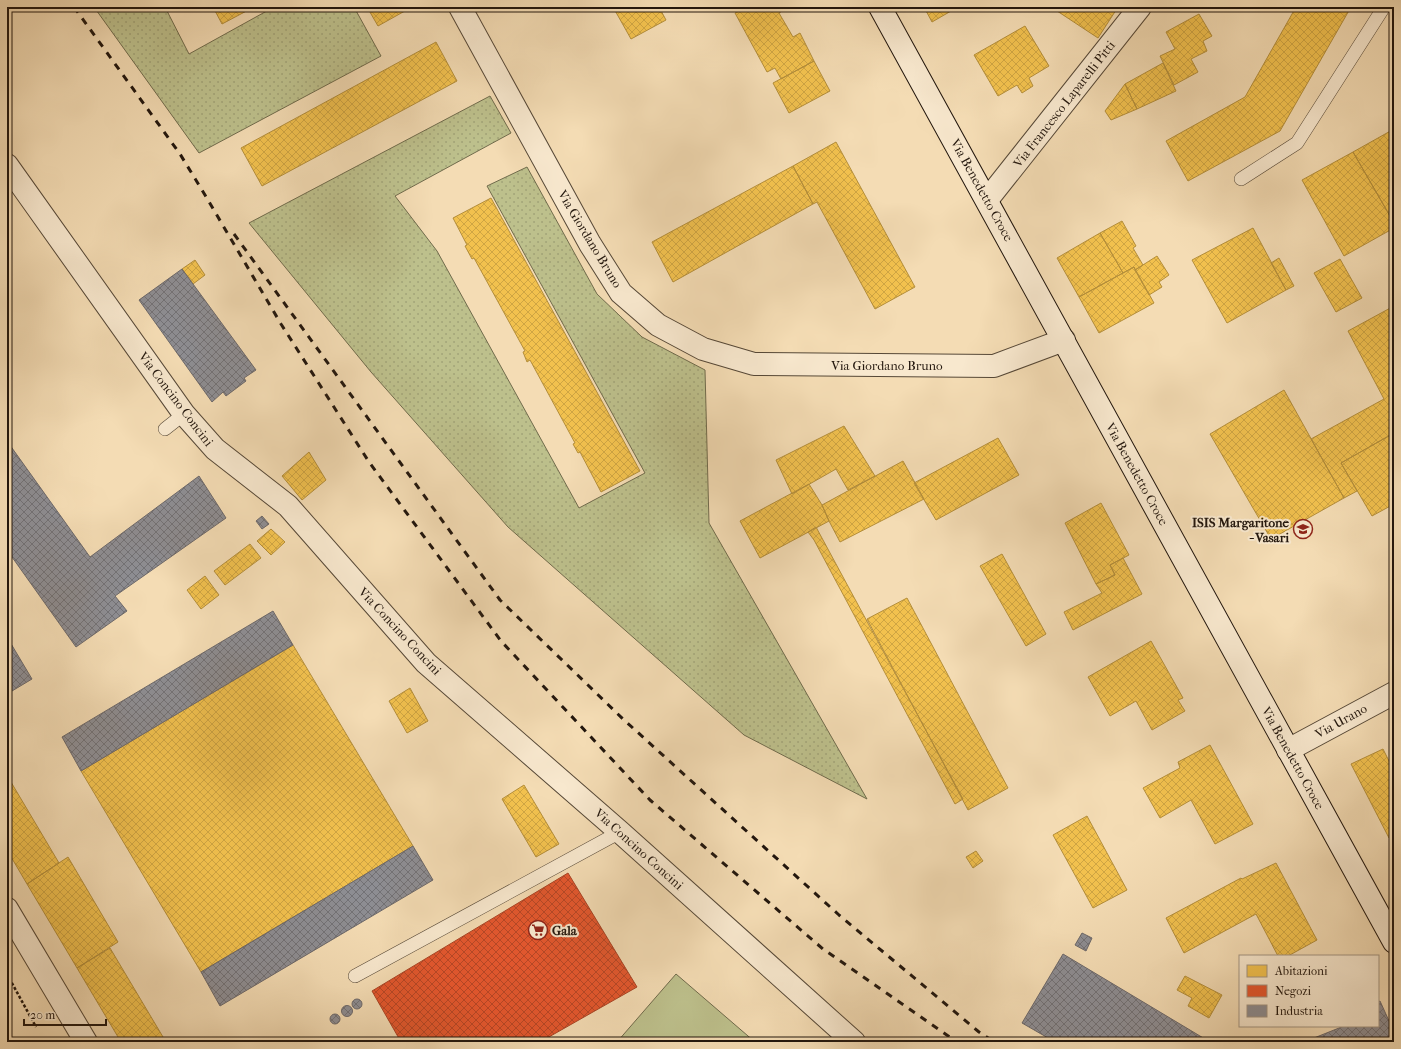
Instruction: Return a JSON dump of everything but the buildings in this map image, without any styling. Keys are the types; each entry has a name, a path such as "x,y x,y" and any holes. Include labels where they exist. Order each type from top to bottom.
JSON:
{"street":[{"name":"Via Giordano Bruno","path":"460,7 590,244 621,292 658,325 702,349 754,364 994,366 1064,340"},
{"name":"Via Benedetto Croce","path":"880,7 1394,942"},
{"name":"Via Francesco Laparelli Pitti","path":"987,200 1140,7"},
{"name":"Via Concino Concini","path":"10,176 184,414 215,449 288,506 426,663 620,832 854,1042"},
{"name":"Via Urano","path":"1288,750 1394,693"},
{"path":"7,909 14,939 86,1042"}],"lane":[{"path":"1241,179 1297,143 1384,7"},
{"path":"165,429 184,414"},
{"path":"355,976 620,832"}],"path":[{"path":"7,974 36,1027"}],"green space":[{"path":"94,7 165,7 189,54 274,7 354,7 381,56 199,153"},
{"path":"490,96 511,133 395,196 437,251 579,508 645,473 487,186 527,167 597,294 642,337 705,370 709,523 867,799 744,735 508,527 371,372 249,223"},
{"path":"676,974 755,1042 617,1042"}],"railway":[{"path":"74,7 180,154 281,324 369,462 501,641 650,800 823,949 957,1042"},
{"path":"234,234 500,600 623,719 839,915 979,1032 994,1042"}],"place":[{"name":"ISIS Margaritone - Vasari","path":"1303,529"},
{"name":"Gala","path":"538,930"}]}
